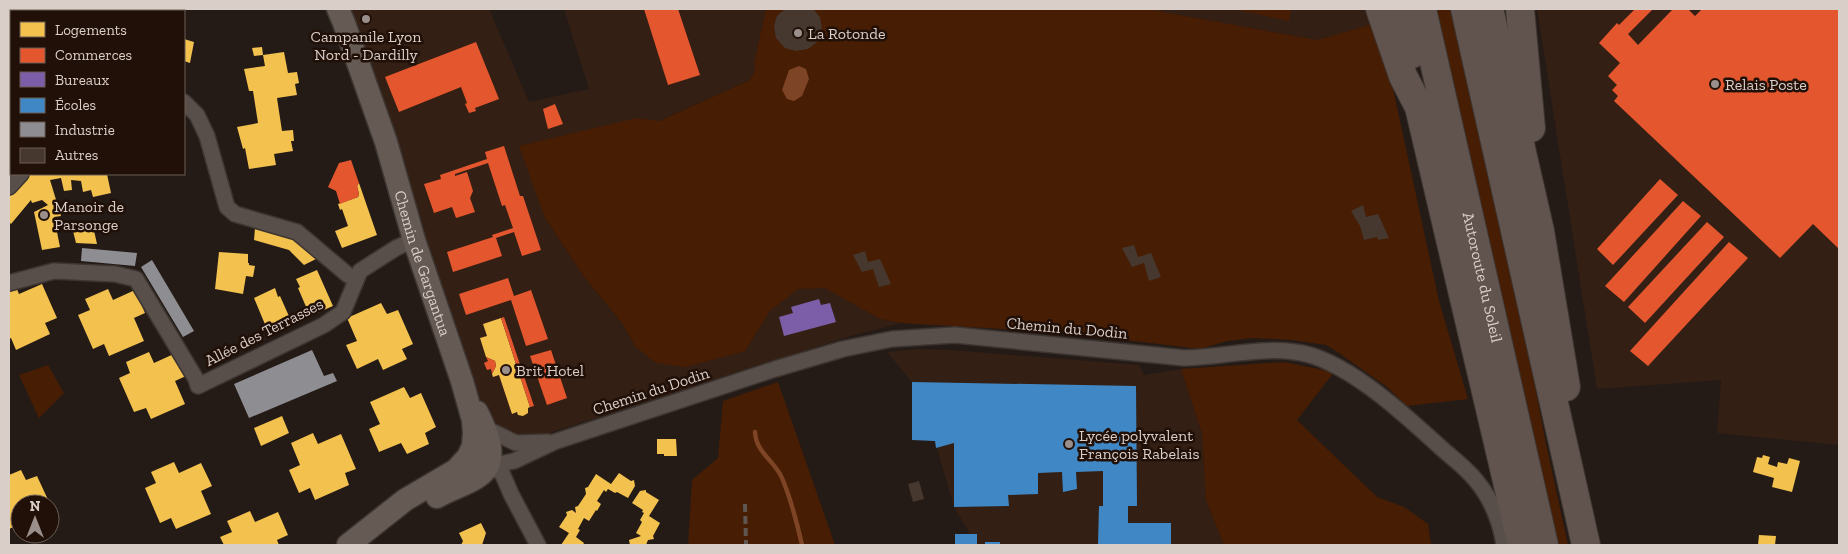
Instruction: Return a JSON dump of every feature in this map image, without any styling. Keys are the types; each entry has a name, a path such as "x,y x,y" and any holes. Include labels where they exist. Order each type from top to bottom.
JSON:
{"highway":[{"path":"1380,9 1403,76 1419,107"},
{"path":"1401,9 1411,49 1419,107 1522,545"},
{"name":"Autoroute du Soleil","path":"1422,9 1544,545"},
{"path":"1465,9 1586,545"},
{"path":"1489,9 1540,231 1594,545"},
{"path":"1520,9 1540,231"}],"street":[{"name":"Chemin de Gargantua","path":"338,9 386,142 414,240 467,396 473,420 474,434 479,437 468,457 456,470 405,500 348,545"},
{"path":"185,103 197,116 207,136 227,207 235,214 297,232 356,280"},
{"path":"9,187 20,175"},
{"name":"Allée des Terrasses","path":"9,283 54,271 115,274 136,279 196,379 198,386 324,326 343,312 360,271 414,240"},
{"name":"Chemin du Dodin","path":"416,494 488,465 514,461 554,442 775,369 843,349 892,339 955,335 1185,358 1209,357 1251,350 1296,352 1325,360 1355,377 1417,426 1478,482 1489,500 1499,523 1504,545"},
{"path":"368,545 386,528 446,492 478,477 488,465 491,451 488,435 479,437"},
{"name":"Chemin du Dodin","path":"479,437 516,442 554,442"},
{"path":"488,465 502,473 538,545"}],"shaded area":[{"path":"346,9 489,9 529,102 589,89 564,9 766,9 754,63 755,70 750,80 658,121 637,118 545,218 584,277 622,323 635,346 745,351 770,311 798,288 826,288 880,319 902,323 851,336 540,436 511,435 484,417"},
{"path":"766,9 1158,9 1158,11 1317,40 1376,23 1387,61 1439,301 1468,399 1407,406 1387,387 1326,345 1292,340 1253,338 1227,341 1200,349 1067,333 902,323 880,319 825,288 798,289 770,311 745,351 686,367 656,363 635,346 622,323 584,277 545,218 519,146 637,118 659,121 750,80 755,70 754,63"},
{"path":"1158,9 1369,9 1376,23 1317,40 1157,11"},
{"path":"1233,9 1291,9 1289,21"},
{"path":"1432,9 1452,9 1527,344 1568,545 1554,545"},
{"path":"1537,9 1839,9 1839,445 1717,433 1721,380 1597,389"},
{"path":"799,66 806,69 809,79 802,96 794,101 787,99 782,90 789,70"},
{"name":"Lycée polyvalent François Rabelais","path":"917,349 1139,365 1144,375 1181,369 1202,434 1206,500 1224,545 955,545 955,534 970,534 954,507 935,441 912,440 912,382 887,352"},
{"path":"1284,362 1334,372 1297,420 1377,497 1404,507 1428,524 1431,545 1224,545 1206,500 1202,434 1181,369"},
{"path":"48,365 64,393 39,418 19,375"},
{"path":"778,382 835,545 688,545 692,480 718,458 723,401"}],"building: Logements":[{"path":"67,9 88,9 88,10"},
{"path":"369,15 371,20 363,23 361,17"},
{"path":"185,39 194,42 190,63 185,61"},
{"path":"262,47 263,55 254,56 252,48"},
{"path":"284,52 288,73 297,72 299,83 295,84 297,95 277,98 282,131 293,130 294,141 291,141 293,151 274,154 276,165 249,169 245,148 243,149 237,127 258,123 253,91 249,91 244,69 265,66 263,55"},
{"name":"Manoir de Parsonge","path":"27,175 107,175 111,193 93,197 91,190 83,192 81,181 71,180 72,190 64,191 61,178 50,180 61,216 54,217 60,247 42,250 34,212 48,205 42,200 32,203 31,200 11,224 9,222 9,197"},
{"path":"359,183 377,235 342,248 335,231 348,226 342,209 340,210 338,204 358,197 357,186"},
{"path":"93,226 97,244 76,243 73,231"},
{"path":"255,228 266,228 298,240 318,258 304,265 289,250 254,240"},
{"path":"219,252 248,254 249,265 255,266 253,277 246,276 243,294 215,289"},
{"path":"317,270 333,306 310,316 296,279"},
{"path":"14,282 19,294 42,284 57,318 45,323 50,334 16,350 11,338 9,339 9,285"},
{"path":"275,288 292,323 269,334 254,298"},
{"path":"108,289 113,300 135,290 145,313 134,318 144,341 109,356 104,344 93,349 78,315 90,310 85,299"},
{"path":"381,303 387,314 398,310 413,344 402,349 407,359 383,370 378,359 357,369 346,345 357,341 347,318"},
{"name":"Brit Hotel","path":"501,318 530,407 528,408 528,413 523,416 518,415 517,412 512,414 499,375 493,377 492,374 496,366 495,361 486,357 480,338 487,336 483,324"},
{"path":"149,352 154,363 176,353 186,376 175,381 185,404 151,419 146,408 134,412 119,378 130,373 126,362"},
{"path":"404,387 410,398 421,393 436,427 425,433 429,444 407,454 401,443 379,452 369,429 380,424 370,402"},
{"path":"282,416 289,433 261,446 254,428"},
{"path":"313,433 318,444 341,434 356,469 345,473 349,485 315,500 310,488 299,493 289,470 300,465 291,443"},
{"path":"657,439 676,439 677,456 657,454"},
{"path":"1763,455 1770,457 1768,464 1777,467 1778,462 1787,464 1789,458 1800,461 1792,492 1772,487 1774,478 1753,472 1757,457 1762,458"},
{"path":"174,462 179,473 201,463 212,486 201,491 211,514 176,529 171,518 160,523 145,488 156,483 151,472"},
{"path":"21,470 26,480 37,476 45,494 10,494 9,529 9,475"},
{"path":"619,473 631,481 634,480 635,486 628,498 608,489 606,492 604,490 597,501 601,504 597,511 589,521 584,518 578,529 580,530 576,537 584,543 583,545 561,545 569,533 559,527 567,515 566,512 572,510 576,513 575,507 578,506 586,494 585,488 588,487 596,474 611,484"},
{"path":"646,490 646,492 659,500 649,516 660,523 653,536 654,539 648,540 646,545 630,545 629,540 641,536 636,533 644,513 642,512 643,510 632,503 640,491"},
{"path":"250,511 255,522 278,512 288,535 277,540 279,545 224,545 220,537 232,532 227,521"},
{"path":"481,523 486,533 482,545 461,545 463,541 459,533"},
{"path":"1759,535 1776,536 1775,545 1758,545"}],"building: Commerces":[{"path":"644,9 678,9 700,75 668,85"},
{"path":"1635,9 1653,9 1628,34 1638,45 1673,9 1688,9 1695,16 1702,9 1839,9 1839,249 1813,224 1780,258 1614,101 1618,96 1612,90 1617,85 1608,76 1620,63 1599,43 1617,23 1619,25"},
{"path":"476,42 499,99 475,108 476,111 469,113 461,87 399,112 385,77"},
{"path":"555,104 563,124 548,129 543,109"},
{"path":"504,146 520,196 523,196 541,250 522,256 514,232 496,238 502,256 453,272 447,252 493,237 492,235 513,228 505,205 502,206 488,163 455,174 455,176 467,172 473,191 470,198 475,212 456,218 452,207 434,213 424,184 441,179 440,175 487,159 485,152"},
{"path":"351,160 359,183 357,186 359,194 358,197 340,204 336,191 328,187 339,163"},
{"path":"1660,179 1678,195 1613,265 1597,249"},
{"path":"1683,201 1701,216 1624,302 1605,286"},
{"path":"1707,222 1724,237 1645,323 1628,307"},
{"path":"1729,242 1748,258 1648,366 1630,351"},
{"path":"508,278 514,296 531,290 548,339 526,346 511,300 466,315 459,294"},
{"path":"504,317 534,406 530,407 501,318"},
{"path":"551,350 567,398 547,405 530,356"},
{"path":"486,357 495,361 496,366 492,374 491,369 487,370 484,363 488,361"}],"building: Bureaux":[{"path":"819,299 821,305 830,303 836,322 784,336 779,317 793,313 791,307"}],"building: Écoles":[{"path":"912,382 1136,386 1137,506 1128,506 1128,523 1171,523 1171,545 1098,545 1099,506 1103,506 1103,471 1076,472 1077,489 1063,492 1062,472 1038,473 1038,494 1008,495 1009,506 954,507 954,443 936,448 935,441 912,440"},
{"path":"955,534 977,534 977,545 955,545"},
{"path":"985,542 1000,542 1000,545 985,545"}],"building: Industrie":[{"path":"82,248 137,253 135,266 81,261"},
{"path":"152,260 194,331 183,337 141,267"},
{"path":"312,350 324,376 333,373 337,381 249,418 234,384"}],"building: Autres":[{"name":"La Rotonde","path":"785,9 813,9 820,17 822,29 817,42 808,49 796,51 785,48 776,38 774,26 777,16"},
{"path":"1363,205 1366,217 1378,214 1389,238 1378,240 1377,237 1364,240 1360,226 1351,211"},
{"path":"1134,245 1138,257 1151,253 1161,277 1149,281 1144,263 1132,267 1122,248"},
{"path":"865,251 868,262 880,259 891,284 879,287 873,269 862,272 853,255"},
{"path":"919,481 924,499 913,502 908,484"}],"waterway":[{"path":"755,432 759,446 782,478 802,545"}],"railway":[{"path":"745,504 746,545"}],"place":[{"name":"Campanile Lyon Nord - Dardilly","path":"366,19"},
{"name":"La Rotonde","path":"798,33"},
{"name":"Relais Poste","path":"1715,84"},
{"name":"Manoir de Parsonge","path":"44,215"},
{"name":"Brit Hotel","path":"506,370"},
{"name":"Lycée polyvalent François Rabelais","path":"1069,444"}]}
